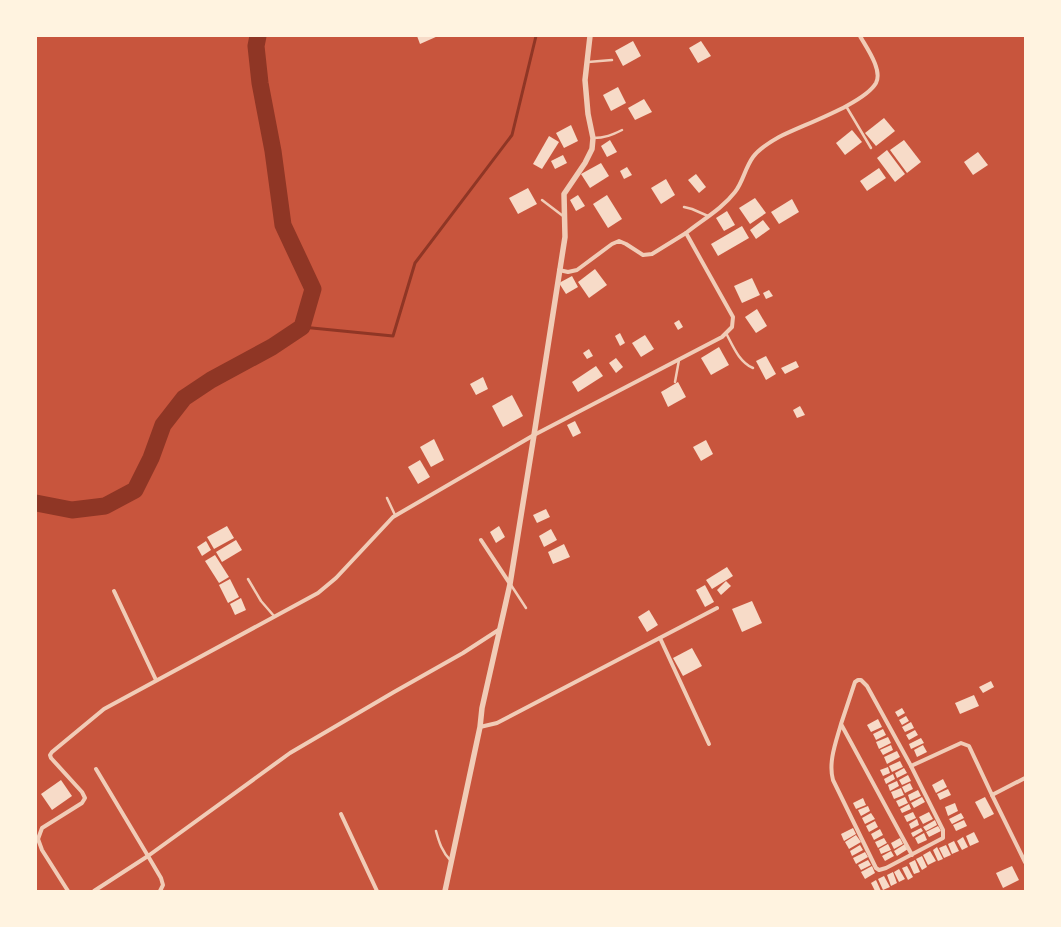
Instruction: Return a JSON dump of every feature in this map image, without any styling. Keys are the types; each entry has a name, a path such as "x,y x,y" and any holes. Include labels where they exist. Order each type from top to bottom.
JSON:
{"street":[{"path":"445,891 480,727 482,708 510,584 565,237 564,194 585,163 592,149 593,138 588,114 585,80 590,36"},
{"path":"559,270 568,272 577,270 612,244 619,241 643,255 652,254 726,203 736,192 753,157 766,146 779,137 846,106 870,91 877,81 877,67 860,36"},
{"path":"68,891 42,850 38,839 42,828 82,803 85,798 82,792 51,758 50,755 52,752 104,709 318,593 336,578 395,515 534,435 722,337 732,327 733,318 686,232"},
{"path":"481,540 510,584"},
{"path":"114,591 156,680"},
{"path":"480,727 497,723 717,608"},
{"path":"94,891 148,856 290,753 463,653 500,629"},
{"path":"660,638 709,744"},
{"path":"860,680 867,686 911,766 943,830 944,838 886,868 879,870 876,868 833,780 831,772 831,764 841,724 855,682 860,680"},
{"path":"841,724 912,854"},
{"path":"911,766 961,743 969,746 1025,862"},
{"path":"96,769 161,878 162,884 160,891"},
{"path":"992,795 1025,778"},
{"path":"341,814 377,891"}],"lane":[{"path":"587,62 612,60"},
{"path":"846,106 871,148"},
{"path":"593,138 612,136 622,130"},
{"path":"542,200 564,217"},
{"path":"684,208 692,208 708,216"},
{"path":"726,333 739,357 746,365 753,368"},
{"path":"675,382 679,359"},
{"path":"387,498 395,515"},
{"path":"248,579 261,601 274,616"},
{"path":"510,584 526,608"},
{"path":"436,830 442,850 451,861"}],"building":[{"path":"417,36 438,36 420,44"},
{"path":"633,41 641,56 623,66 615,51"},
{"path":"701,41 711,56 698,63 689,48"},
{"path":"618,87 626,103 611,111 603,95"},
{"path":"644,99 652,112 635,120 628,108"},
{"path":"884,118 895,131 876,146 865,133"},
{"path":"571,125 578,141 564,148 556,133"},
{"path":"852,130 862,142 845,155 836,143"},
{"path":"549,136 559,142 542,169 533,164"},
{"path":"610,140 617,152 607,157 601,146"},
{"path":"904,140 921,162 907,173 890,150"},
{"path":"887,150 905,174 895,182 877,158"},
{"path":"978,152 988,165 973,175 964,162"},
{"path":"563,155 567,163 555,169 551,161"},
{"path":"601,163 609,176 590,188 581,174"},
{"path":"627,167 632,175 624,179 620,171"},
{"path":"879,168 886,178 867,191 860,181"},
{"path":"696,174 706,187 699,193 688,180"},
{"path":"666,179 675,195 661,204 651,188"},
{"path":"528,188 537,204 518,214 509,198"},
{"path":"578,195 585,206 576,211 570,200"},
{"path":"607,195 622,219 608,228 593,204"},
{"path":"755,198 766,213 750,224 739,208"},
{"path":"792,199 799,212 779,224 771,212"},
{"path":"727,211 735,225 724,231 716,218"},
{"path":"763,220 770,229 756,239 750,230"},
{"path":"742,226 749,238 718,256 711,244"},
{"path":"595,269 607,285 589,298 578,282"},
{"path":"572,276 578,287 566,294 559,283"},
{"path":"752,278 760,295 742,303 734,286"},
{"path":"769,290 773,296 766,299 763,293"},
{"path":"757,309 767,326 756,333 745,317"},
{"path":"679,320 683,327 678,330 674,323"},
{"path":"620,333 625,343 620,346 615,336"},
{"path":"645,335 654,349 641,357 632,343"},
{"path":"719,347 729,365 711,375 701,358"},
{"path":"589,349 593,356 587,359 583,353"},
{"path":"766,356 776,374 766,380 756,361"},
{"path":"616,358 623,367 616,373 609,363"},
{"path":"796,361 799,367 785,374 781,368"},
{"path":"596,366 603,376 578,392 572,382"},
{"path":"483,377 488,389 476,395 470,384"},
{"path":"678,382 686,397 668,407 661,392"},
{"path":"512,395 523,416 503,427 492,406"},
{"path":"800,406 805,415 797,418 793,410"},
{"path":"575,421 581,433 573,437 567,425"},
{"path":"434,439 444,460 431,467 420,447"},
{"path":"706,440 713,454 701,461 693,447"},
{"path":"420,460 430,477 418,484 408,467"},
{"path":"546,509 550,517 537,523 533,515"},
{"path":"227,526 234,538 214,549 207,537"},
{"path":"499,526 505,537 496,543 490,532"},
{"path":"551,529 557,540 544,547 539,536"},
{"path":"236,540 242,550 222,562 216,552"},
{"path":"206,541 211,550 202,556 197,547"},
{"path":"564,544 570,557 553,564 548,552"},
{"path":"215,555 229,577 219,583 205,561"},
{"path":"727,567 733,576 712,589 706,580"},
{"path":"230,579 239,597 228,603 219,585"},
{"path":"726,581 731,586 721,595 717,590"},
{"path":"705,585 714,602 705,607 696,590"},
{"path":"241,598 246,610 235,615 230,604"},
{"path":"752,601 762,623 742,632 732,609"},
{"path":"649,610 658,625 647,632 638,617"},
{"path":"692,648 702,666 683,676 673,658"},
{"path":"991,681 994,687 983,693 979,687"},
{"path":"974,695 979,706 960,714 955,703"},
{"path":"902,708 905,713 898,717 895,712"},
{"path":"906,716 909,721 902,725 899,720"},
{"path":"878,719 882,727 871,732 867,725"},
{"path":"911,722 914,728 905,732 902,727"},
{"path":"883,729 886,735 876,740 873,734"},
{"path":"915,730 918,735 909,740 906,735"},
{"path":"888,737 891,743 879,749 876,742"},
{"path":"921,738 924,743 911,749 909,744"},
{"path":"891,745 893,750 883,755 880,750"},
{"path":"923,745 927,752 917,757 914,750"},
{"path":"897,751 900,757 887,764 884,757"},
{"path":"900,761 903,767 892,772 889,766"},
{"path":"888,767 890,773 883,776 880,770"},
{"path":"904,768 907,773 897,778 895,773"},
{"path":"893,774 895,779 886,784 884,779"},
{"path":"908,775 911,781 902,785 899,780"},
{"path":"943,779 947,787 936,793 932,785"},
{"path":"61,780 72,796 52,810 41,794"},
{"path":"897,781 899,786 890,791 888,785"},
{"path":"910,783 913,789 905,793 902,787"},
{"path":"901,788 904,795 894,799 891,792"},
{"path":"948,789 951,795 940,800 937,794"},
{"path":"918,790 921,796 910,801 908,795"},
{"path":"905,797 908,803 899,807 896,801"},
{"path":"922,797 925,802 914,808 911,803"},
{"path":"985,797 994,814 984,819 975,802"},
{"path":"863,798 866,805 856,809 853,803"},
{"path":"955,803 958,811 948,816 945,807"},
{"path":"909,804 911,809 902,813 900,809"},
{"path":"868,806 870,811 861,816 858,810"},
{"path":"913,812 916,818 907,822 904,816"},
{"path":"929,812 933,819 923,824 919,817"},
{"path":"871,813 875,819 865,824 862,818"},
{"path":"961,813 964,818 952,824 949,819"},
{"path":"917,819 919,825 911,829 909,824"},
{"path":"935,820 937,825 926,831 923,827"},
{"path":"964,820 967,826 956,831 953,825"},
{"path":"875,821 878,827 869,832 866,826"},
{"path":"938,826 941,831 929,837 926,832"},
{"path":"853,828 856,834 844,841 841,834"},
{"path":"921,828 923,831 913,837 911,833"},
{"path":"880,829 883,835 874,840 871,834"},
{"path":"974,832 979,842 970,846 966,836"},
{"path":"924,833 927,840 918,844 915,838"},
{"path":"856,835 861,842 849,849 845,842"},
{"path":"963,837 968,847 962,850 957,841"},
{"path":"884,838 887,843 878,848 875,842"},
{"path":"900,838 903,844 894,849 891,843"},
{"path":"954,841 959,851 952,854 948,844"},
{"path":"888,844 891,850 881,854 879,849"},
{"path":"905,844 908,849 897,856 894,851"},
{"path":"860,845 863,850 852,856 850,851"},
{"path":"946,845 951,855 944,858 939,848"},
{"path":"937,847 943,859 938,861 933,850"},
{"path":"891,851 894,856 885,861 882,856"},
{"path":"930,851 936,861 928,865 923,855"},
{"path":"865,852 868,857 856,864 853,858"},
{"path":"922,856 927,867 922,870 916,859"},
{"path":"868,860 871,865 861,870 858,865"},
{"path":"915,860 920,872 914,874 909,863"},
{"path":"872,866 875,873 865,879 861,872"},
{"path":"907,866 913,877 908,880 902,868"},
{"path":"1012,866 1019,880 1003,888 996,873"},
{"path":"899,869 905,879 899,882 894,872"},
{"path":"893,872 897,883 891,886 887,875"},
{"path":"884,876 890,887 883,890 878,879"},
{"path":"876,880 881,891 875,891 871,883"}],"waterway":[{"path":"36,503 72,510 105,506 135,490 151,458 163,425 184,398 211,380 272,347 302,327 313,289 283,225 273,151 260,83 256,46 258,36"},
{"path":"302,327 393,336 415,263 512,135 536,36"}]}
